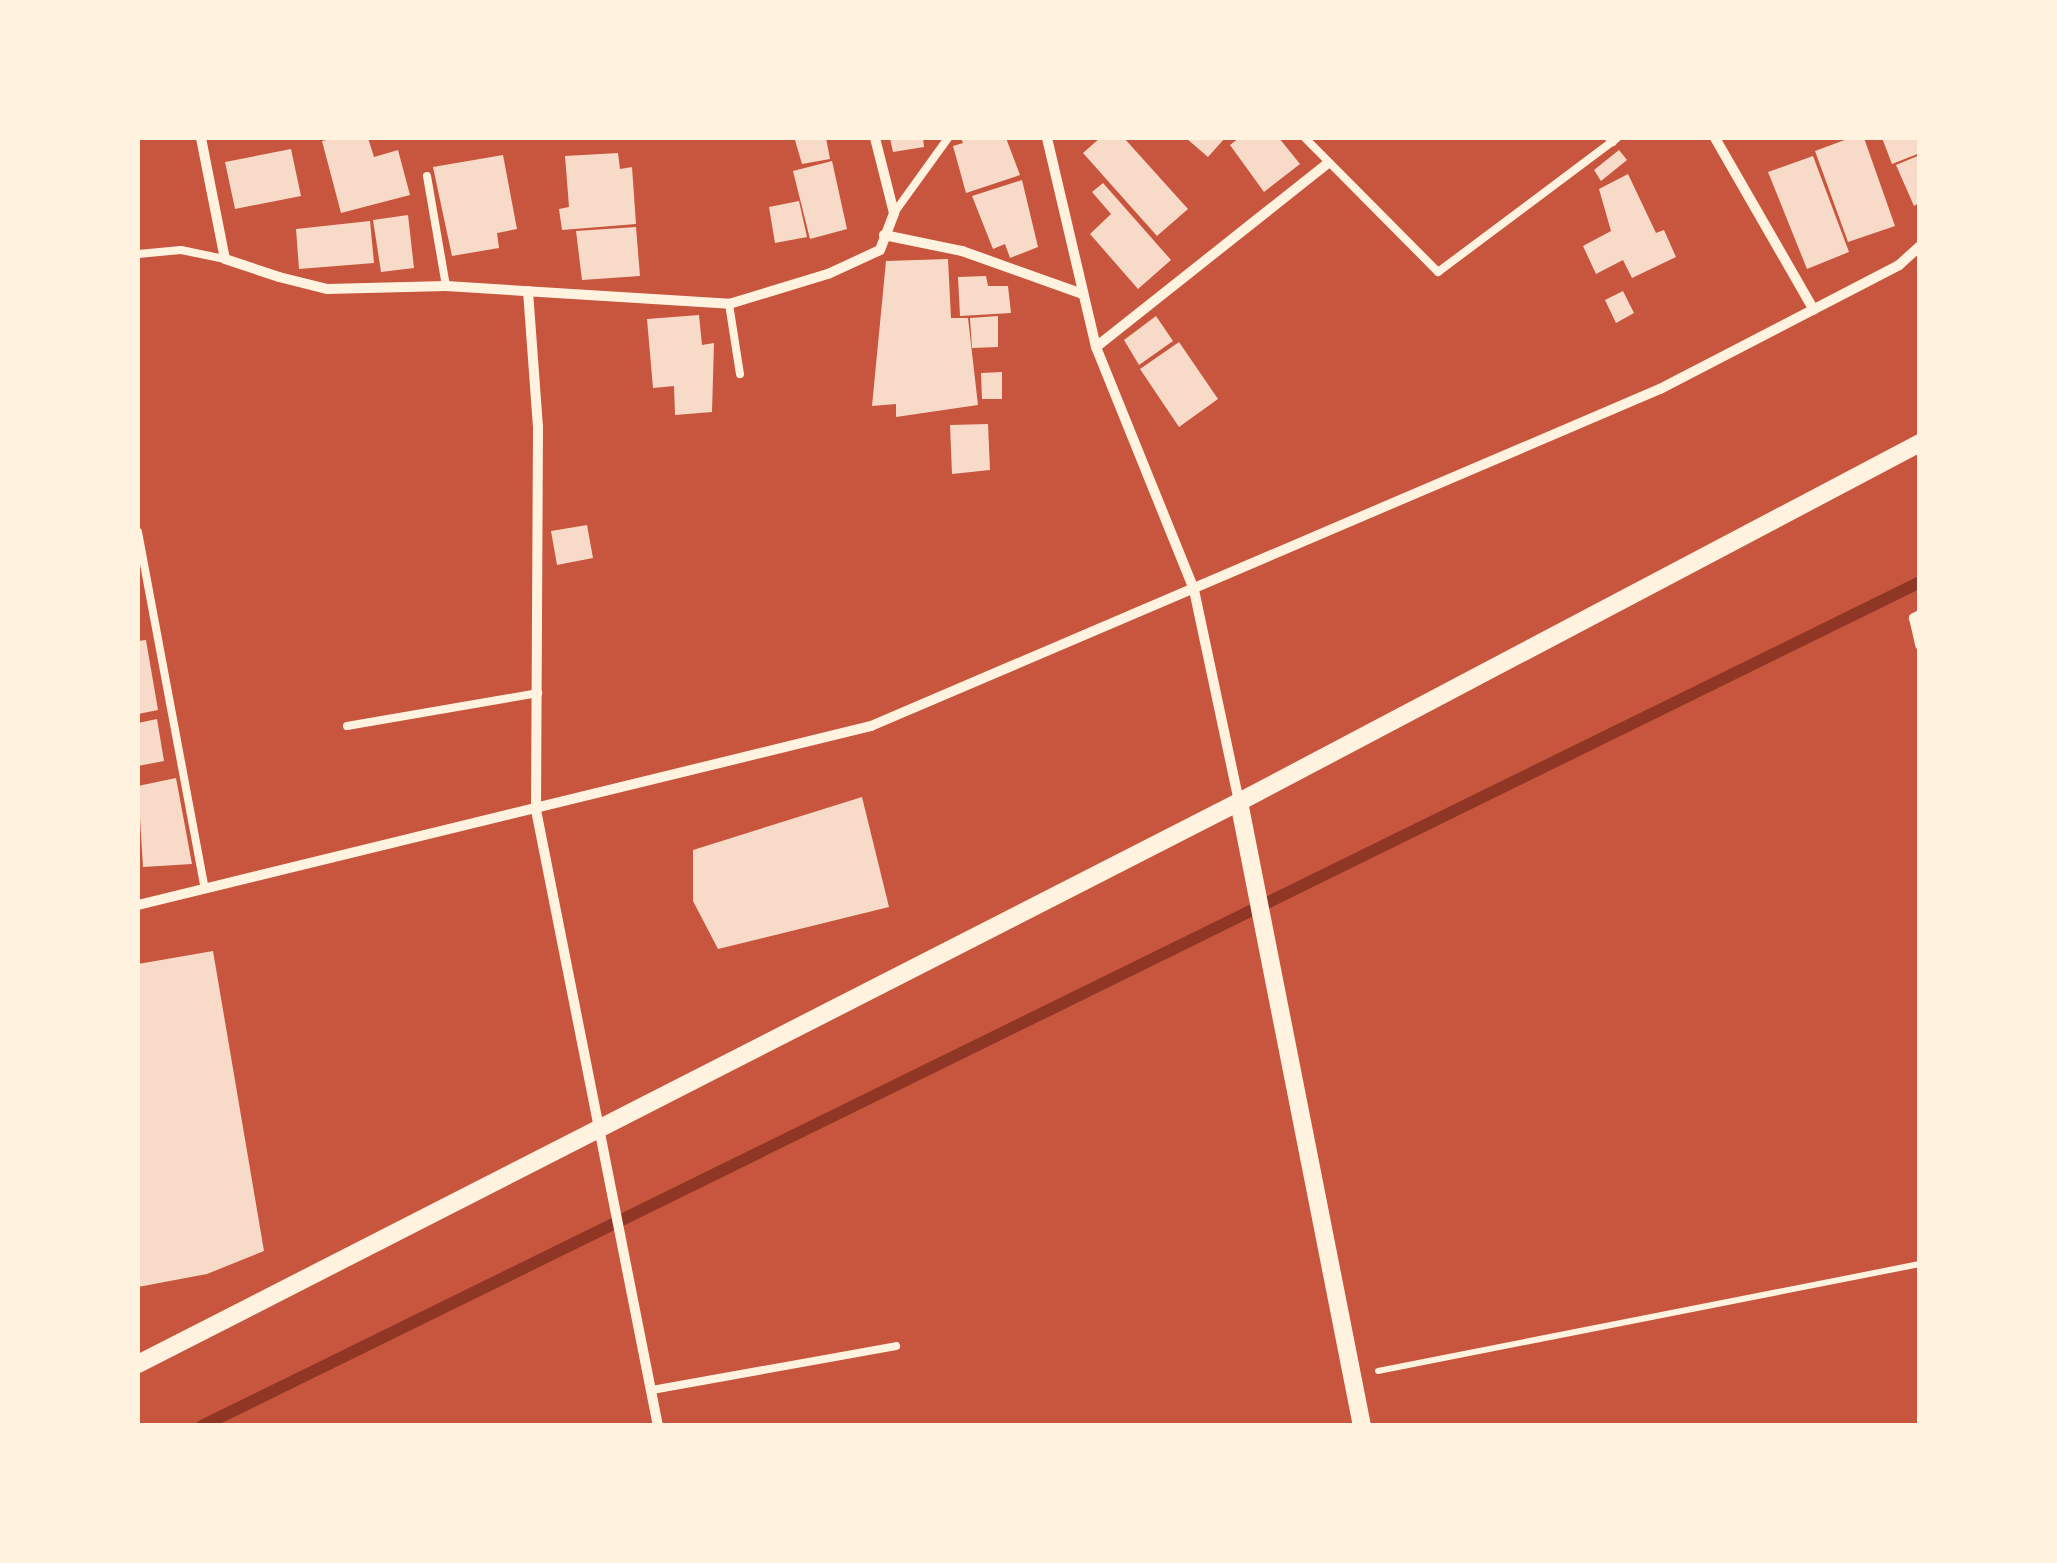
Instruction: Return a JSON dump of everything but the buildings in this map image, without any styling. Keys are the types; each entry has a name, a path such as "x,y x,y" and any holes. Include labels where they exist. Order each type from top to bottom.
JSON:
{"street":[{"path":"201,138 225,259 327,289 446,286 729,304 828,274 880,250 894,213 875,138"},
{"path":"1047,138 1096,347 1194,590 1362,1426"},
{"path":"1715,138 1814,310"},
{"path":"1096,347 1328,163"},
{"path":"884,235 962,251 1083,294"},
{"path":"138,906 871,726 1660,389 1899,265 1920,246"},
{"path":"528,291 538,427 536,810 658,1426"},
{"path":"138,1364 1239,802 1920,443"},
{"path":"1920,615 1914,618 1920,645"}],"lane":[{"path":"894,213 948,138"},
{"path":"1305,138 1438,272 1613,139"},
{"path":"427,176 446,286"},
{"path":"138,254 181,250 225,259"},
{"path":"729,304 740,374"},
{"path":"138,532 205,889"},
{"path":"348,726 538,694"},
{"path":"652,1390 896,1346"}],"path":[{"path":"1352,1376 1920,1264"}],"waterway":[{"path":"202,1426 1920,582"}]}
